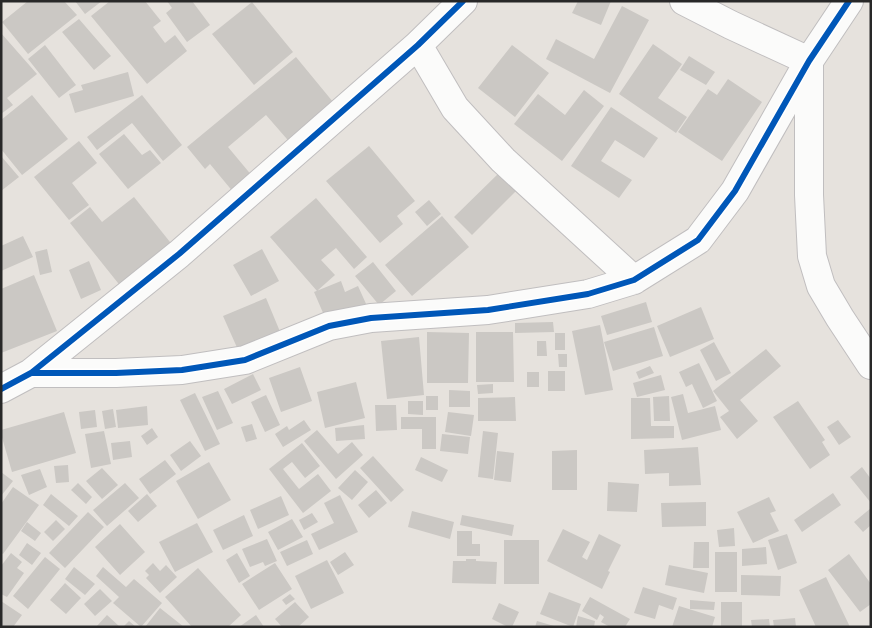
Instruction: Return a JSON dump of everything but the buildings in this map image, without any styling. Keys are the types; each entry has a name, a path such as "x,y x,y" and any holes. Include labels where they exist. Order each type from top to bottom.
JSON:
{"street":[{"path":"1,389 31,373 179,254 418,45 463,1"},
{"path":"684,1 730,25 809,61"},
{"path":"31,373 116,373 182,370 245,360 328,326 372,318 488,310 588,294 634,280 698,240 735,191 809,61 849,1"},
{"path":"418,45 455,108 503,160 634,280"},
{"path":"809,61 809,195 812,256 821,286 871,365"}],"cycle path":[{"path":"1,389 31,373 179,254 418,45 463,1"},
{"path":"31,373 116,373 182,370 245,360 329,326 371,318 488,310 588,294 634,280 698,240 735,191 809,61 849,1"}]}
